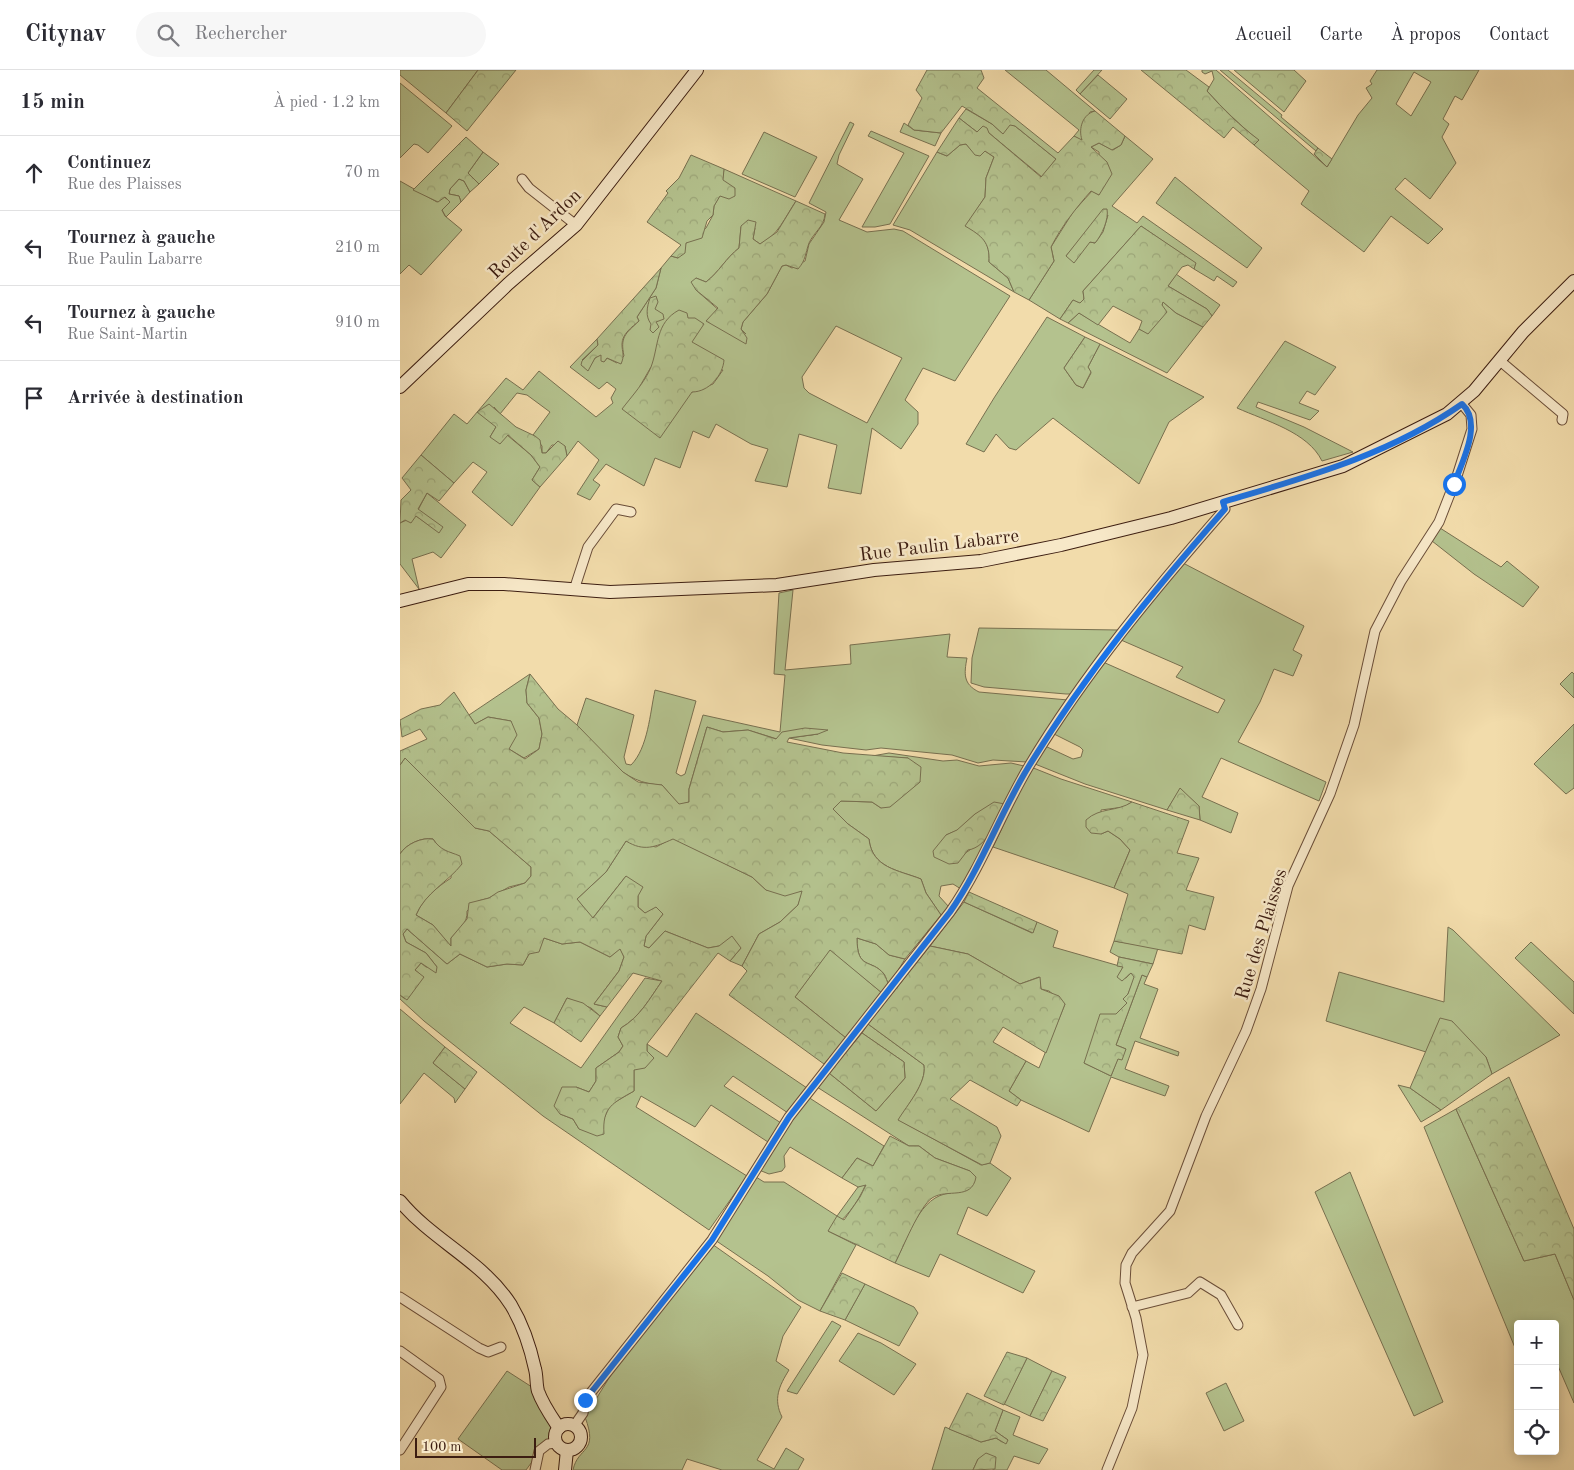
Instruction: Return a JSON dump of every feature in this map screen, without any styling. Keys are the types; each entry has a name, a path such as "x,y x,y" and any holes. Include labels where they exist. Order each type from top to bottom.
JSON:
{"street":[{"name":"Route d'Ardon","path":"400,387 508,284 576,225 697,70"},
{"path":"522,179 530,188 576,225"},
{"name":"Rue Paulin Labarre","path":"400,600 468,584 504,584 574,590 661,591 768,586 874,570 981,561 1118,532 1223,502 1359,459 1448,414 1462,404 1538,316 1574,281"},
{"path":"1500,360 1563,414 1562,420"},
{"name":"Rue des Plaisses","path":"1107,1470 1132,1408 1142,1367 1142,1341 1125,1283 1126,1265 1132,1253 1170,1211 1206,1116 1256,1007 1288,886 1330,794 1354,725 1375,631 1401,581 1439,522 1457,476 1472,429 1471,415 1462,404"},
{"path":"574,1426 583,1412 585,1400 712,1240 789,1117 961,896 1020,781 1070,701 1116,639 1180,560 1225,509 1223,502"},
{"path":"574,590 588,547 593,540 616,509 631,512"},
{"path":"400,1201 424,1227 473,1263 502,1292 523,1326 536,1372 537,1389 544,1405 559,1428"},
{"path":"1132,1307 1188,1293 1200,1282 1221,1295 1238,1325"},
{"path":"400,1297 479,1348 488,1352 501,1347"},
{"path":"400,1350 439,1379 441,1387 400,1450"},
{"path":"566,1424 574,1426 580,1433 580,1441 575,1448 567,1450 560,1448 556,1443 555,1435 559,1428 566,1424"},
{"path":"535,1470 539,1450 548,1444 556,1443"},
{"path":"565,1470 567,1450"}],"green space":[{"path":"400,70 478,70 446,113 400,75"},
{"path":"478,70 516,70 467,131 446,113"},
{"path":"927,70 981,70 984,78 977,88 1058,153 1074,136 1082,140 1082,122 1087,115 1095,111 1125,136 1121,145 1112,150 1099,143 1091,147 1107,162 1112,174 1099,195 1091,191 1064,225 1051,247 1054,261 1029,300 1014,292 1008,278 989,262 988,249 984,240 965,226 985,197 986,178 994,157 985,151 980,156 975,155 966,144 960,145 947,156 937,152 959,118 977,132 983,126 987,128 989,133 1041,177 1056,159 1015,126 1010,125 1003,134 992,124 962,106 941,133 914,130 908,125 922,98 916,90"},
{"path":"1005,70 1046,70 1095,111 1090,112 1082,141 1074,136 1079,130"},
{"path":"1094,70 1102,70 1080,94 1076,90"},
{"path":"1141,70 1186,70 1209,87 1207,91 1219,104 1259,140 1254,145 1233,127 1224,138"},
{"path":"1202,70 1216,70 1327,167 1358,115 1372,98 1366,88 1372,84 1370,81 1377,70 1479,70 1462,100 1455,96 1443,119 1449,124 1442,137 1456,163 1430,199 1405,178 1395,189 1443,229 1428,244 1391,216 1364,252 1301,204 1309,191 1254,145 1258,140 1207,91 1214,79 1212,71 1205,74","holes":["1414,72 1431,82 1411,116 1396,104"]},
{"path":"1220,70 1228,70 1282,115 1281,117 1318,148 1316,151"},
{"path":"1234,70 1294,70 1306,81 1284,112"},
{"path":"1098,75 1127,99 1110,119 1080,94"},
{"path":"400,83 452,126 428,153 414,144 400,158"},
{"path":"966,109 992,124 1002,133 1010,124 1015,126 1056,159 1042,177 989,133 977,132 959,118"},
{"path":"850,122 854,124 839,155 837,164 863,179 839,220 867,232 894,229 903,231 1010,296 955,381 923,368 905,400 918,412 918,424 901,449 872,428 861,494 828,488 837,445 799,434 787,487 755,481 768,449 751,444 716,424 709,438 693,431 680,468 655,458 644,486 606,464 593,480 600,485 590,500 577,494 599,460 578,441 567,456 565,446 552,445 546,453 542,453 542,446 533,435 550,412 527,395 517,393 500,414 494,407 496,427 490,437 507,435 531,455 540,467 532,480 540,487 512,526 472,492 487,472 473,462 454,483 421,455 454,414 467,424 506,378 523,390 539,371 596,417 613,403 611,398 616,389 607,382 599,389 570,367 597,339 598,345 582,360 590,366 595,358 601,354 604,362 607,358 617,363 624,356 623,340 630,329 639,321 637,317 656,288 661,268 671,256 678,258 686,243 706,228 713,215 714,206 720,195 724,169 796,201 781,226 766,241 760,244 753,239 755,228 741,227 739,248 706,282 696,278 696,290 746,334 741,329 743,322 767,294 782,266 786,265 792,268 805,261 809,244 824,222 826,212 809,203","holes":["836,326 902,358 867,423 809,393 804,388 802,377","651,367 723,370 713,384 692,392 640,386"]},
{"path":"904,123 914,130 941,133 935,146 900,132"},
{"path":"871,131 929,156 890,224 862,227 904,153 868,136"},
{"path":"764,132 817,157 795,197 742,174"},
{"path":"1125,136 1153,159 1112,206 1137,223 1143,216 1237,282 1233,287 1217,276 1214,281 1194,269 1195,263 1141,226 1083,291 1084,299 1080,304 1073,300 1060,319 1029,300 1054,261 1051,247 1073,212 1092,191 1099,195 1099,152 1091,147 1099,143 1113,150 1121,145","holes":["1108,215 1103,232 1095,243 1090,242 1066,256 1082,237"]},
{"path":"466,137 483,152 468,173 479,184 470,192 464,181 459,179 450,189 449,194 459,196 461,202 446,217 442,210 450,202 445,197 438,202 413,190"},
{"path":"966,144 976,155 985,151 994,157 986,178 985,197 966,226 977,233 987,244 989,262 1008,278 1014,292 910,230 893,225 937,152 947,156 960,145"},
{"path":"1318,148 1332,159 1327,167 1314,154"},
{"path":"483,152 499,164 479,184 468,173"},
{"path":"691,155 724,169 723,180 735,188 735,196 729,199 720,196 714,206 713,215 707,221 702,238 686,243 685,253 678,258 671,256 681,245 647,222 668,193 666,191 679,178"},
{"path":"1175,177 1262,248 1247,268 1156,203"},
{"path":"459,179 464,181 470,192 461,202 459,196 449,194 450,189"},
{"path":"400,181 437,202 444,197 451,202 442,210 445,216 462,230 421,275 409,265 400,274"},
{"path":"796,201 825,214 824,219 809,243 801,266 798,269 786,265 782,266 767,294 743,322 741,329 747,338 746,344 706,321 718,308 696,290 691,282 696,278 706,282 739,248 741,226 748,220 756,222 753,239 760,244 777,232"},
{"path":"1103,209 1107,209 1107,217 1100,236 1095,243 1090,242 1074,263 1066,256"},
{"path":"1141,226 1196,263 1194,269 1188,265 1182,267 1168,286 1207,309 1212,316 1203,327 1176,313 1163,302 1162,305 1167,312 1148,334 1139,329 1142,321 1113,306 1098,325 1079,313 1068,323 1060,319 1073,300 1080,303 1084,299 1083,291"},
{"path":"661,268 656,288 637,317 639,321 628,331 622,340 623,356 621,364 607,358 604,362 601,361 601,355 595,358 588,371 581,365 582,361 598,345 597,339"},
{"path":"1176,274 1220,305 1212,316 1207,309 1168,286"},
{"path":"656,296 658,302 655,309 663,314 664,319 656,322 659,327 653,333 650,330 651,324 647,311 650,298"},
{"path":"1163,302 1176,313 1203,327 1167,373 1068,323 1079,313 1130,343 1139,329 1148,333 1157,321"},
{"path":"679,310 687,313 688,318 695,318 704,324 692,342 724,360 721,371 714,382 704,389 692,392 660,438 622,409 638,389 651,367 659,336 666,321"},
{"path":"1047,317 1085,337 1064,368 1076,385 1083,388 1091,373 1088,367 1100,344 1204,397 1169,422 1139,484 1053,418 1016,450 1009,448 996,434 984,452 966,444"},
{"path":"1085,337 1100,344 1088,367 1091,372 1083,388 1076,385 1064,368"},
{"path":"1285,341 1336,367 1315,395 1307,391 1299,403 1319,411 1310,420 1258,402 1256,407 1304,427 1353,452 1322,461 1316,451 1297,435 1237,408"},
{"path":"489,404 516,427 540,440 542,453 546,453 558,441 565,446 567,456 540,487 532,480 540,467 531,455 508,435 500,444 490,437 496,427 477,412"},
{"path":"421,455 454,483 439,501 427,493 418,509 443,527 439,533 416,516 411,523 405,520 400,523 401,500 411,490 402,478"},
{"path":"427,493 466,525 441,558 433,552 412,559 419,589 400,564 400,523 416,516 439,532 418,510"},
{"path":"1440,528 1501,567 1507,561 1539,587 1523,607 1474,574 1432,541"},
{"path":"1183,563 1304,626 1293,650 1302,655 1293,676 1274,669 1260,702 1238,742 1326,782 1319,801 1221,758 1202,797 1238,813 1231,833 1200,820 1199,806 1180,789 1167,810 1085,784 1035,764 1045,746 1073,759 1081,757 1083,750 1080,747 1054,734 1103,662 1218,713 1225,700 1176,677 1183,667 1121,640"},
{"path":"793,590 785,670 851,664 850,645 950,634 947,657 967,658 965,669 967,682 979,692 1068,700 1027,762 993,760 978,763 952,755 881,748 866,750 822,745 789,738 818,734 777,739 748,730 723,732 707,727 689,789 689,802 679,805 662,785 635,779 624,773 604,756 577,725 586,698 634,715 624,757 626,764 631,765 637,758 645,740 655,690 696,701 676,773 681,776 685,774 703,715 780,732 785,675 774,674 779,593"},
{"path":"979,628 1119,630 1071,694 1066,694 984,687 971,683 972,658"},
{"path":"1572,672 1574,674 1574,698 1560,684"},
{"path":"530,674 526,690 527,703 539,718 542,734 539,749 524,758 509,749 511,721 488,717 475,724 469,715"},
{"path":"530,674 558,709 577,725 623,772 638,782 662,785 679,804 689,802 689,789 707,727 723,732 748,730 776,739 782,732 805,728 828,730 818,734 789,738 787,742 843,753 908,758 921,767 920,782 890,807 881,808 872,802 841,801 833,809 848,824 869,839 871,849 881,862 895,870 921,879 926,893 941,915 905,959 889,955 876,944 857,938 859,955 862,960 879,969 884,974 889,985 882,993 830,950 795,997 846,1038 824,1064 729,995 747,971 742,966 759,934 780,922 798,905 802,891 785,896 766,890 752,877 673,839 650,847 638,846 626,841 606,872 577,899 593,918 626,876 643,887 638,896 638,907 645,913 656,907 663,914 646,936 644,946 649,948 665,931 708,948 719,946 732,936 741,948 730,961 718,953 647,1044 647,1051 654,1058 645,1068 634,1070 634,1091 610,1107 605,1118 604,1134 597,1136 579,1129 573,1119 560,1114 554,1106 562,1087 576,1087 589,1092 596,1081 596,1068 619,1052 623,1046 618,1037 621,1028 639,1013 662,981 633,973 607,1007 594,1004 619,971 624,957 620,949 610,957 580,942 562,944 544,938 539,952 529,954 523,965 507,964 487,967 460,954 447,964 407,929 403,934 406,942 426,953 437,967 436,973 421,963 415,970 424,977 407,1000 400,995 400,854 403,850 419,840 433,839 448,852 460,856 462,864 425,900 416,915 433,925 451,946 451,938 467,919 469,903 489,898 498,892 525,883 531,876 531,867 489,831 475,828 405,758 400,765 400,751 427,739 420,729 402,737 400,720 421,709 440,705 454,692 475,724 488,717 511,721 517,735 509,749 525,759 539,749 542,734 539,718 527,703 526,690"},
{"path":"1574,724 1574,788 1566,794 1534,764"},
{"path":"889,753 943,761 957,760 979,766 1011,763 1024,766 1005,804 975,814 958,830 946,835 964,854 987,838 961,889 953,884 941,886 939,896 949,907 941,915 926,893 921,879 895,870 881,862 871,849 869,839 848,824 833,809 841,801 872,802 881,808 920,782 908,758 872,756"},
{"path":"405,758 475,828 489,831 531,867 531,876 525,883 509,887 489,898 478,901 467,911 466,919 451,938 451,947 433,925 416,915 422,903 430,894 451,878 452,853 443,851 433,839 429,839 419,840 410,844 400,854 400,765"},
{"path":"1031,767 1061,779 1132,802 1124,807 1101,810 1101,834 1108,831 1120,839 1130,850 1114,888 993,847"},
{"path":"1180,788 1199,806 1200,820 1167,810"},
{"path":"994,802 1005,804 991,832 981,844 968,850 958,863 949,864 934,857 933,851 946,835 957,830 975,814"},
{"path":"1132,802 1189,821 1177,853 1199,858 1186,890 1214,897 1205,930 1189,925 1182,954 1114,941 1128,894 1114,888 1130,850 1120,839 1108,831 1101,834 1091,833 1086,827 1086,820 1097,813"},
{"path":"673,838 752,877 766,890 803,891 798,905 780,922 759,934 742,966 730,961 741,948 719,946 708,948 665,931 649,948 644,946 646,936 663,914 645,913 638,907 638,896 626,876 592,919 577,899 606,872 626,841 656,847"},
{"path":"969,892 1037,922 1033,933 964,902"},
{"path":"964,902 1032,933 1037,922 1058,931 1053,947 1123,967 1118,977 1126,978 1131,973 1135,977 1124,999 1127,1003 1116,1014 1084,1063 1111,1076 1118,1058 1126,1049 1116,1045 1142,975 1147,977 1144,984 1158,989 1140,1038 1179,1052 1178,1056 1135,1041 1125,1069 1169,1086 1165,1096 1111,1077 1089,1132 1021,1100 1009,1091 1026,1061 1039,1068 1065,1004 1049,991 1041,989 1039,977 1020,984 968,954 930,946"},
{"path":"1448,927 1560,1035 1492,1074 1486,1057 1440,1019 1426,1052 1326,1021 1339,972 1444,1002"},
{"path":"407,929 447,964 460,954 487,967 507,964 523,965 529,954 544,938 562,944 580,942 610,957 620,948 624,957 619,971 594,1004 607,1007 600,1016 591,1008 567,998 554,1023 524,1007 510,1023 581,1068 645,978 662,981 639,1013 621,1028 618,1037 623,1046 619,1052 596,1068 596,1081 589,1092 576,1087 560,1114 573,1119 579,1129 603,1121 610,1105 634,1091 634,1069 654,1058 647,1051 647,1044 667,1057 696,1013 807,1088 788,1113 733,1076 724,1086 781,1123 768,1142 711,1105 695,1127 641,1096 636,1107 747,1176 709,1230 543,1116 424,1021 400,999 400,995 405,999 423,977 415,970 421,963 426,967 437,967 426,953 406,942 403,934"},
{"path":"857,938 876,944 889,955 905,959 889,985 884,974 879,969 862,960 859,955"},
{"path":"1114,941 1158,948 1153,964 1119,957 1110,952"},
{"path":"1531,942 1574,982 1574,1014 1515,958"},
{"path":"930,946 968,954 1020,984 1040,977 1041,989 1059,996 1065,1004 1046,1053 1003,1027 993,1042 1026,1061 1009,1091 1021,1100 1017,1106 970,1080 950,1099 997,1127 1001,1136 990,1163 982,1165 898,1120 919,1086 924,1072 924,1065 868,1024"},
{"path":"830,949 882,993 846,1038 795,997"},
{"path":"1119,957 1153,964 1147,977 1142,975 1116,1045 1126,1049 1122,1060 1118,1059 1111,1076 1084,1063 1100,1014 1116,1014 1127,1003 1123,999 1128,994 1134,977 1131,973 1122,981 1117,977 1123,967 1117,966"},
{"path":"567,998 583,1003 600,1016 581,1042 554,1023"},
{"path":"400,1009 445,1047 433,1063 465,1089 455,1103 454,1098 424,1073 400,1104"},
{"path":"1440,1018 1452,1021 1486,1057 1492,1074 1441,1110 1410,1088"},
{"path":"868,1024 924,1065 920,1086 899,1120 981,1165 990,1163 1011,1178 987,1216 968,1207 957,1234 1035,1271 1023,1293 940,1254 929,1277 895,1263 910,1230 923,1209 931,1201 951,1193 970,1171 935,1158 919,1146 909,1146 817,1087 829,1073 876,1111 905,1078 904,1062 862,1033"},
{"path":"862,1033 904,1062 905,1078 876,1111 829,1073"},
{"path":"445,1047 477,1072 465,1089 433,1063"},
{"path":"1509,1077 1574,1229 1574,1300 1555,1254 1524,1261 1456,1109"},
{"path":"1398,1085 1410,1088 1441,1110 1421,1122"},
{"path":"808,1097 884,1146 873,1166 857,1158 842,1178 790,1147 784,1156 785,1167 782,1171 769,1174 759,1170"},
{"path":"1456,1109 1524,1261 1555,1254 1574,1300 1574,1403 1559,1368 1559,1320 1514,1320 1514,1345 1424,1127"},
{"path":"890,1136 909,1146 919,1146 935,1158 970,1171 976,1177 970,1189 964,1192 938,1195 927,1203 895,1263 828,1231 837,1216 844,1220 866,1185 858,1187 842,1178 857,1158 873,1166"},
{"path":"1350,1172 1443,1402 1414,1416 1315,1192"},
{"path":"756,1177 764,1182 784,1182 837,1216 858,1187 866,1184 850,1210 828,1231 856,1245 820,1311 798,1300 768,1276 715,1240"},
{"path":"712,1244 801,1307 783,1336 776,1361 789,1370 778,1393 779,1410 782,1417 757,1460 774,1469 786,1448 804,1459 798,1470 722,1470 687,1459 682,1470 573,1470 579,1457 589,1444 589,1429 585,1417 617,1365"},
{"path":"842,1273 865,1284 845,1320 820,1311"},
{"path":"865,1284 914,1307 918,1313 899,1346 845,1320"},
{"path":"832,1321 841,1326 797,1394 787,1391"},
{"path":"858,1333 881,1343 916,1364 894,1395 839,1361"},
{"path":"1007,1352 1027,1358 1004,1405 984,1396"},
{"path":"1027,1358 1052,1371 1030,1416 1004,1404"},
{"path":"507,1371 535,1389 553,1432 551,1443 537,1455 526,1470 502,1470 458,1439"},
{"path":"1052,1371 1066,1377 1043,1421 1030,1416"},
{"path":"1226,1383 1244,1421 1224,1431 1206,1393"},
{"path":"967,1393 1003,1410 995,1431 1008,1440 1006,1444 996,1438 981,1442 949,1429"},
{"path":"1003,1410 1020,1417 1013,1435 1048,1449 1039,1464 1014,1456 1007,1470 994,1470 978,1459 973,1470 932,1470 945,1427 981,1442 996,1438 1002,1442 1008,1440 995,1431"},
{"path":"986,1453 996,1457 995,1469 973,1470 978,1459"}],"route":[{"path":"585,1400 712,1240 789,1117 950,912 968,884 1020,781 1070,701 1116,639 1180,560 1225,509 1223,502 1343,466 1393,443 1448,414 1462,404 1471,415 1472,429 1454,484"}]}
